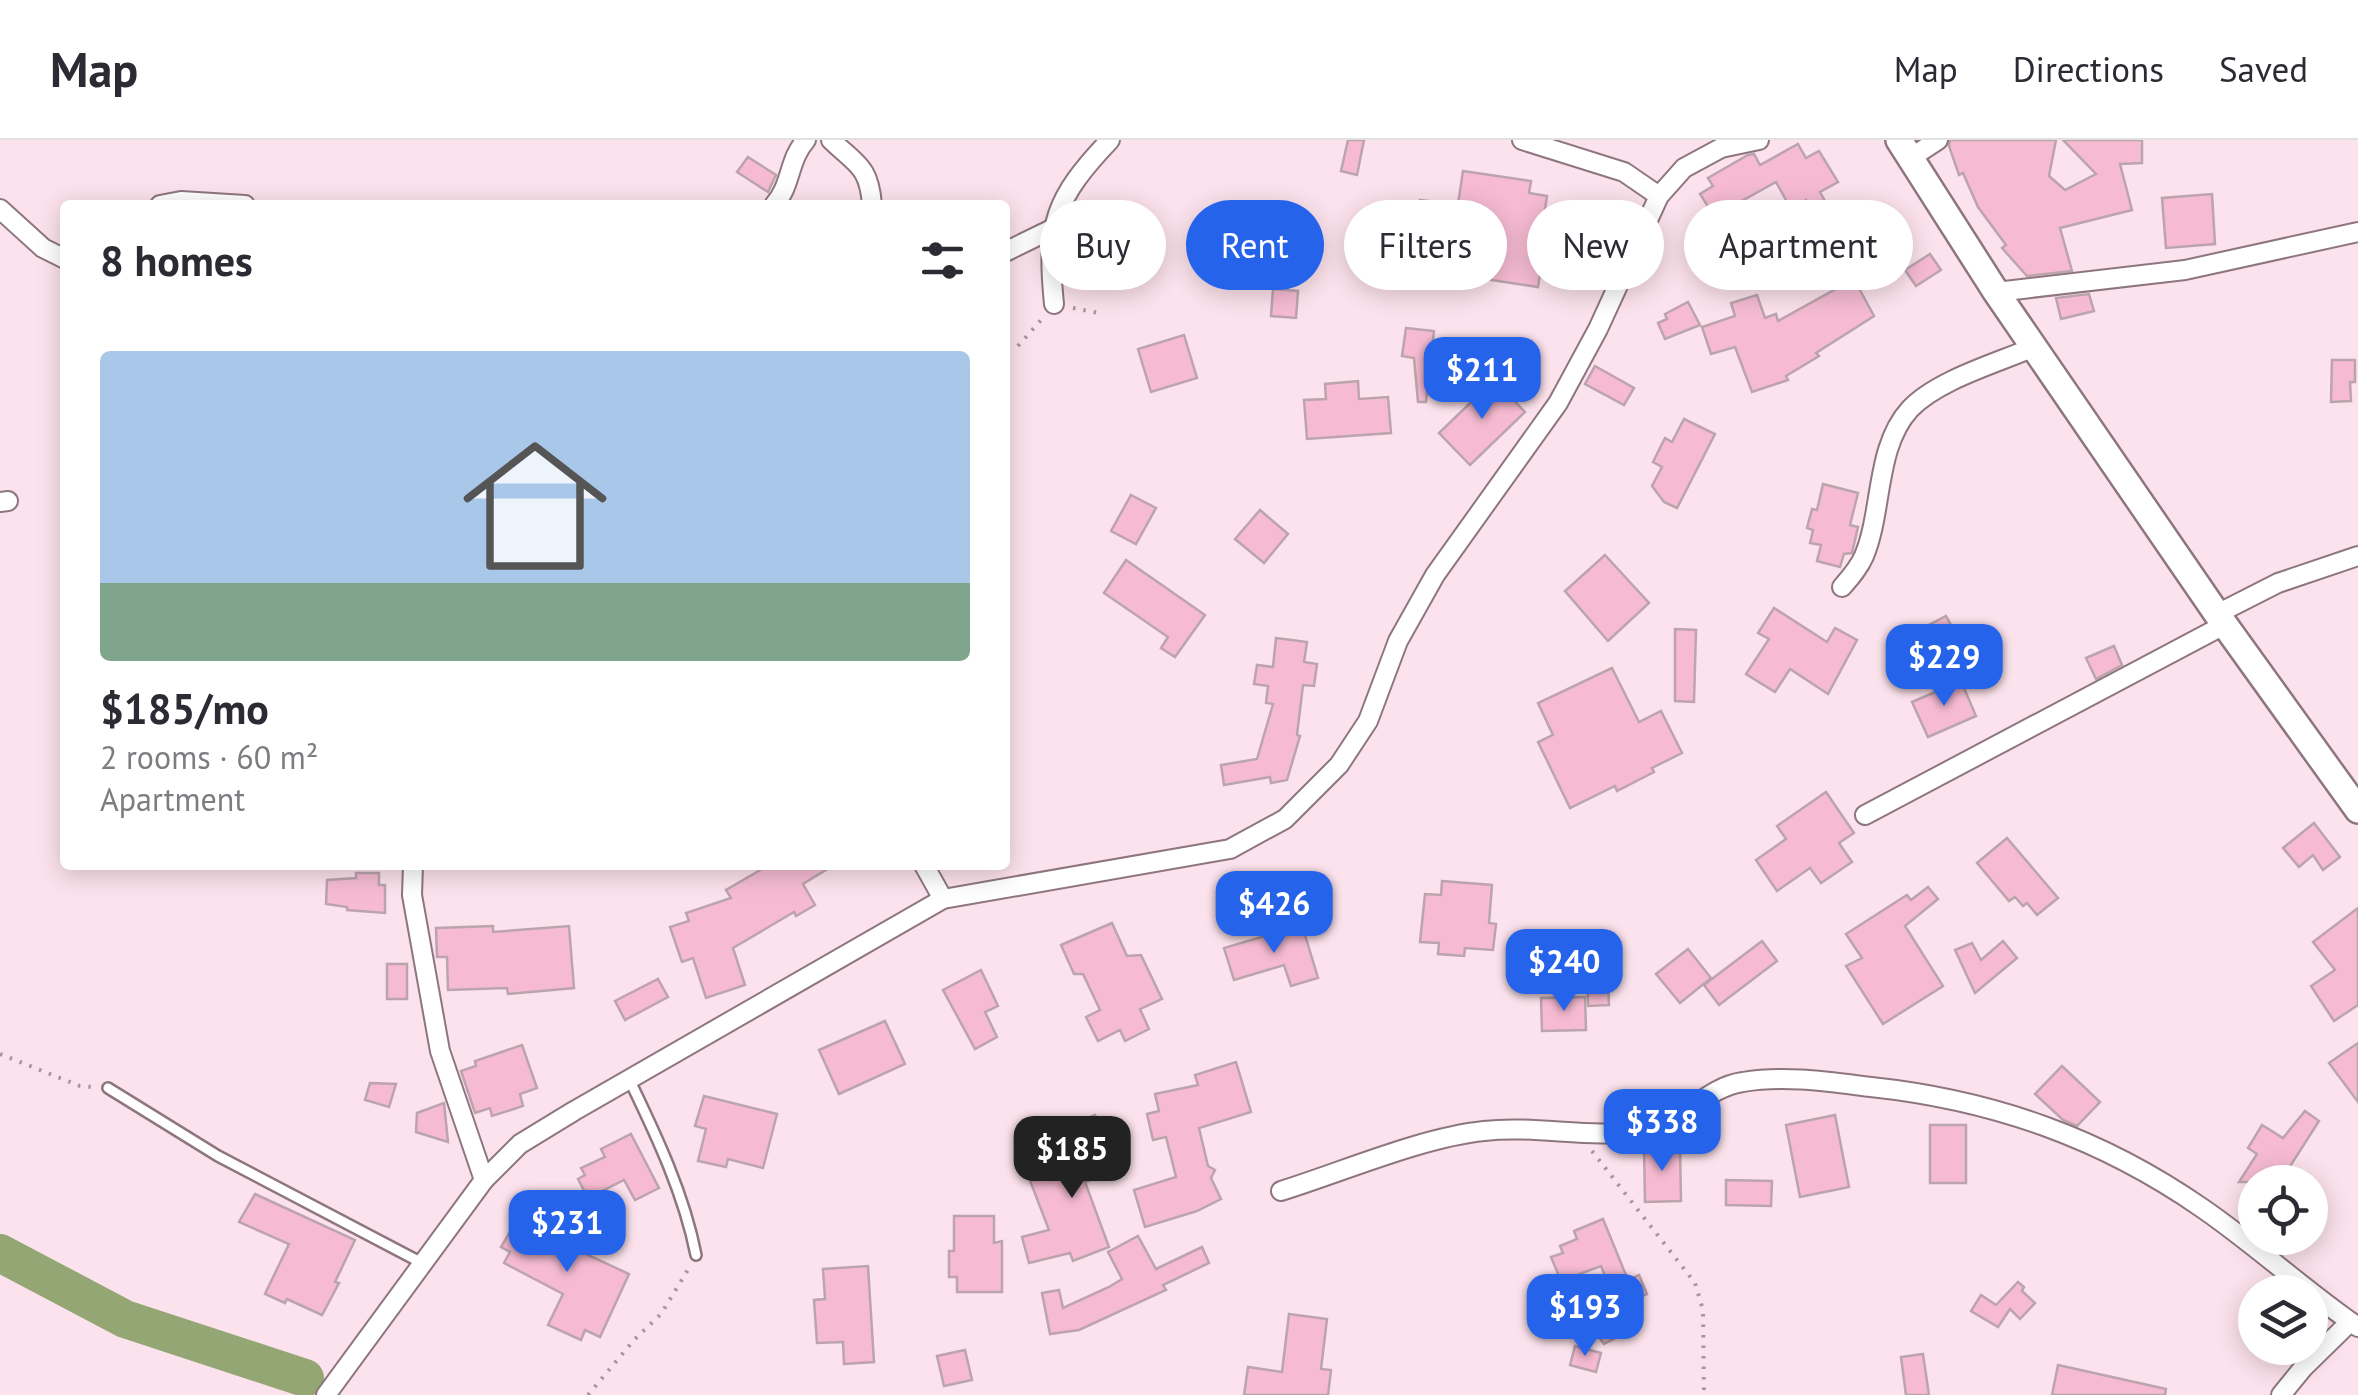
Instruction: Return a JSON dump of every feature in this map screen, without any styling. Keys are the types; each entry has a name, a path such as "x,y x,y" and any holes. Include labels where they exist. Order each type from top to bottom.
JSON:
{"main road":[{"path":"1906,148 1996,292 2220,620 2358,810"}],"street":[{"path":"779,200 786,192 792,159 806,140"},
{"path":"831,140 865,169 872,200"},
{"path":"1062,200 1066,190 1110,140"},
{"path":"1522,140 1624,172 1658,196"},
{"path":"326,1395 484,1180 520,1144 943,899 1230,849 1286,820 1338,765 1368,722 1398,642 1436,575 1558,403 1598,329 1658,196 1684,168 1720,148 1758,140"},
{"path":"1906,148 1938,140"},
{"path":"0,209 42,248 60,257"},
{"path":"1996,292 2185,270 2358,232"},
{"path":"1010,250 1040,235"},
{"path":"1053,290 1054,304"},
{"path":"1842,587 1864,556 1897,429 1910,410 1931,392 2034,347"},
{"path":"1865,814 2220,620 2278,582 2358,556"},
{"path":"413,870 412,895 440,1051 484,1180"},
{"path":"927,870 943,899"},
{"path":"1281,1191 1456,1135 1504,1130 1649,1130 1726,1085 1765,1079 1856,1085 1952,1098 2056,1130 2170,1186 2354,1325 2303,1368 2281,1395"}],"lane":[{"path":"630,1081 659,1140 690,1225 696,1255"},
{"path":"108,1088 218,1156 422,1263"}],"path":[{"path":"1018,346 1054,304 1098,313"},
{"path":"0,1054 80,1086 108,1088"},
{"path":"1570,1132 1604,1164 1695,1283 1704,1310 1704,1395"},
{"path":"588,1395 661,1314 696,1255"}],"building":[{"path":"1348,140 1364,140 1357,175 1341,171"},
{"path":"1950,140 2056,140 2049,176 2065,190 2096,174 2063,140 2142,140 2142,163 2120,164 2132,210 2060,228 2072,271 2027,276 2002,248 2006,245 1978,207 1963,173 1959,175"},
{"path":"1798,144 1806,158 1819,151 1838,182 1820,192 1824,200 1786,200 1776,182 1744,200 1704,200 1700,194 1713,186 1708,178 1748,155 1754,154 1760,165"},
{"path":"748,157 776,175 768,192 737,172"},
{"path":"1463,171 1531,181 1529,193 1547,196 1546,200 1527,200 1527,285 1507,282 1507,200 1459,200"},
{"path":"2212,194 2215,244 2166,248 2162,198"},
{"path":"1930,254 1941,270 1916,286 1913,265"},
{"path":"1273,290 1298,291 1296,318 1271,316"},
{"path":"1834,290 1860,290 1874,316 1816,353 1819,356 1786,376 1788,380 1752,392 1735,347 1711,354 1702,327 1735,316 1731,303 1757,295 1765,318 1776,314 1778,321"},
{"path":"2089,294 2094,311 2061,319 2056,298"},
{"path":"1688,302 1700,325 1665,339 1658,323 1667,319 1665,314"},
{"path":"1406,328 1434,331 1426,402 1418,402 1414,358 1402,356"},
{"path":"1184,335 1197,378 1151,392 1138,349"},
{"path":"2332,360 2355,360 2351,401 2331,402"},
{"path":"1595,366 1634,388 1624,405 1585,384"},
{"path":"1494,380 1525,412 1470,465 1439,433"},
{"path":"1358,381 1359,399 1388,397 1391,433 1307,439 1304,400 1326,399 1325,384"},
{"path":"1684,419 1715,434 1677,508 1664,502 1652,486 1662,467 1653,462 1665,438 1672,442"},
{"path":"1823,484 1858,493 1850,525 1858,527 1852,553 1844,554 1840,567 1817,561 1821,545 1810,543 1813,530 1807,528 1812,509 1817,510"},
{"path":"1131,495 1156,508 1136,544 1111,531"},
{"path":"1260,510 1288,534 1264,563 1235,539"},
{"path":"1605,555 1649,603 1608,641 1565,591"},
{"path":"1126,560 1205,615 1175,657 1161,648 1168,637 1104,593"},
{"path":"1774,608 1827,642 1835,628 1857,640 1828,694 1790,669 1775,692 1746,674 1769,639 1758,633"},
{"path":"1946,616 1961,643 1940,654 1927,626"},
{"path":"1675,629 1696,630 1694,702 1675,701"},
{"path":"1276,638 1307,642 1304,662 1317,664 1314,686 1303,685 1297,735 1300,736 1287,780 1271,783 1270,777 1224,785 1221,765 1257,759 1273,704 1266,703 1268,686 1254,684 1257,665 1273,667"},
{"path":"2114,646 2122,665 2096,679 2086,658"},
{"path":"1612,668 1639,722 1661,711 1682,753 1617,791 1615,786 1570,808 1538,742 1553,735 1538,703"},
{"path":"1961,681 1976,716 1928,737 1912,702"},
{"path":"1826,792 1854,833 1839,843 1852,862 1821,883 1810,868 1777,891 1756,860 1786,839 1777,826"},
{"path":"2314,823 2340,857 2323,870 2313,855 2299,867 2283,848"},
{"path":"2007,838 2058,898 2037,915 2015,897 2009,901 1977,863"},
{"path":"760,870 826,870 803,884 815,905 796,916 794,912 733,948 745,985 706,998 693,958 682,962 670,927 689,921 686,913 731,898 726,890"},
{"path":"356,873 379,873 379,885 385,885 385,913 326,904 327,880 356,878"},
{"path":"1442,881 1492,885 1489,923 1496,924 1493,950 1465,948 1464,956 1438,954 1439,943 1420,942 1425,894 1441,895"},
{"path":"1928,887 1938,899 1905,926 1943,986 1883,1024 1846,966 1862,958 1846,934 1907,895 1911,900"},
{"path":"2358,908 2358,1005 2334,1021 2311,986 2335,970 2313,942"},
{"path":"1112,923 1127,956 1141,955 1162,999 1140,1009 1149,1029 1125,1041 1120,1030 1098,1041 1086,1017 1100,1010 1083,974 1074,974 1061,945"},
{"path":"1302,925 1318,978 1291,986 1284,965 1234,980 1224,948"},
{"path":"493,926 493,932 569,926 574,988 508,994 507,988 448,990 447,957 437,957 436,928"},
{"path":"1762,941 1777,961 1719,1005 1704,985"},
{"path":"2003,941 2017,958 1975,993 1955,950 1972,943 1981,960"},
{"path":"1688,949 1711,978 1680,1003 1656,974"},
{"path":"1587,956 1607,956 1609,1005 1588,1006"},
{"path":"387,964 407,964 407,999 387,999"},
{"path":"981,970 998,1006 985,1012 997,1037 975,1049 943,990"},
{"path":"658,979 668,997 625,1020 615,1001"},
{"path":"1585,997 1586,1030 1542,1031 1541,998"},
{"path":"885,1021 905,1064 839,1094 819,1050"},
{"path":"2358,1043 2358,1102 2329,1063"},
{"path":"522,1045 537,1088 520,1094 523,1106 492,1116 490,1108 475,1113 461,1071 476,1066 475,1061"},
{"path":"1236,1062 1251,1112 1199,1128 1208,1166 1215,1170 1211,1178 1221,1199 1145,1227 1134,1190 1176,1177 1166,1137 1153,1140 1147,1114 1159,1111 1155,1094 1198,1085 1195,1075"},
{"path":"2062,1066 2100,1102 2077,1126 2063,1120 2035,1094"},
{"path":"370,1083 396,1084 389,1107 365,1100"},
{"path":"704,1096 777,1114 763,1168 728,1159 726,1167 698,1161 706,1129 695,1126"},
{"path":"444,1103 448,1142 416,1132 417,1113"},
{"path":"2305,1111 2319,1121 2291,1165 2250,1165 2257,1154 2248,1148 2262,1125 2283,1138"},
{"path":"1095,1115 1117,1169 1085,1182 1109,1247 1073,1261 1070,1253 1029,1263 1022,1237 1049,1230 1029,1178 1086,1158 1073,1125"},
{"path":"1835,1115 1849,1187 1800,1197 1786,1125"},
{"path":"1930,1125 1966,1125 1966,1183 1930,1183"},
{"path":"631,1134 659,1188 635,1200 624,1180 588,1198 578,1179 585,1175 581,1168 605,1157 601,1149"},
{"path":"1644,1147 1680,1147 1681,1201 1645,1202"},
{"path":"1726,1180 1772,1181 1771,1206 1726,1205"},
{"path":"255,1194 355,1240 322,1315 265,1294 289,1244 239,1222"},
{"path":"541,1207 570,1222 560,1242 629,1274 600,1337 585,1330 581,1340 548,1325 563,1294 504,1263 510,1252 501,1247 511,1230 524,1238"},
{"path":"954,1216 994,1216 994,1243 1002,1241 1002,1292 957,1292 957,1277 949,1277"},
{"path":"1603,1219 1628,1280 1639,1275 1647,1294 1617,1306 1601,1266 1561,1281 1551,1257 1563,1253 1560,1246 1577,1239 1574,1231"},
{"path":"1138,1236 1156,1269 1202,1247 1209,1263 1163,1285 1166,1290 1079,1330 1050,1334 1042,1293 1059,1290 1063,1308 1109,1287 1122,1279 1108,1252"},
{"path":"868,1266 874,1362 844,1364 843,1342 817,1343 814,1300 825,1299 823,1269"},
{"path":"2018,1282 2035,1303 2020,1319 2010,1309 1998,1327 1971,1311 1981,1295 1996,1305"},
{"path":"1615,1308 1627,1332 1604,1344 1591,1326"},
{"path":"1289,1314 1327,1319 1321,1369 1331,1370 1328,1395 1244,1395 1248,1367 1282,1372"},
{"path":"1575,1346 1601,1353 1596,1372 1570,1365"},
{"path":"965,1350 972,1380 944,1386 937,1356"},
{"path":"1923,1354 1929,1395 1906,1395 1901,1357"},
{"path":"2058,1365 2166,1389 2165,1395 2052,1395"}],"waterway":[{"path":"0,1253 125,1319 305,1378"}]}
